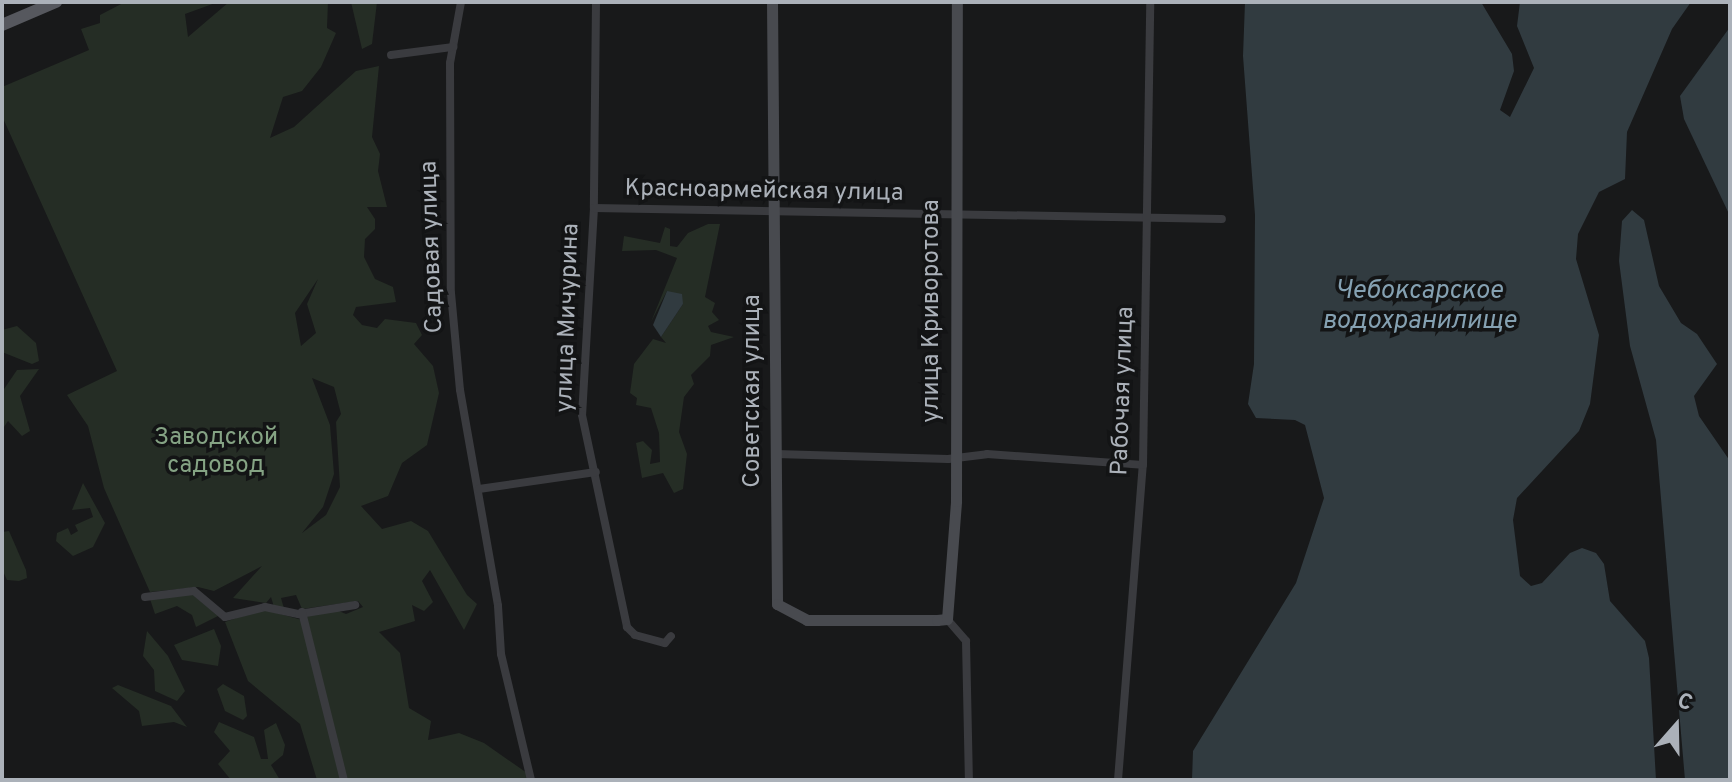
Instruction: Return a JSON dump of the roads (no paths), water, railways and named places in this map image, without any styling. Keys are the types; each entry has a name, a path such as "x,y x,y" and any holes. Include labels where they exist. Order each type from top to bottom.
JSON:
{"main road":[{"path":"2,25 31,7 56,2"}],"street":[{"name":"Садовая улица","path":"461,2 453,47 451,293 460,390 479,489 501,654 531,780"},
{"name":"улица Мичурина","path":"596,2 594,208 582,415 627,627 635,635 665,643 671,636"},
{"name":"Советская улица","path":"772,2 776,592 785,612 807,620 947,619"},
{"name":"улица Криворотова","path":"947,619 957,454 954,217 957,2"},
{"name":"Рабочая улица","path":"1118,780 1143,465 1150,2"},
{"path":"391,55 453,47"},
{"name":"Красноармейская улица","path":"594,208 954,217 1222,219"},
{"path":"776,454 948,459 957,454 1143,465"},
{"path":"479,489 596,472"},
{"path":"145,597 194,591 225,617 265,607 285,614 346,611 355,605"},
{"path":"302,612 344,780"},
{"path":"947,619 966,641 969,780"}],"water":[{"name":"Чебоксарское водохранилище","path":"1245,2 1481,2 1512,54 1514,71 1500,110 1510,117 1534,68 1517,26 1520,2 1691,2 1672,29 1627,132 1625,179 1599,192 1578,234 1576,259 1599,335 1590,404 1579,431 1517,498 1513,520 1520,576 1531,586 1542,583 1570,553 1582,548 1596,553 1604,564 1610,601 1645,641 1649,658 1656,780 1192,780 1193,751 1296,583 1324,498 1305,425 1295,420 1256,418 1248,404 1254,364 1255,215 1243,56"},
{"path":"1730,27 1730,216 1684,119 1680,96"},
{"path":"1632,210 1644,220 1659,286 1681,323 1697,334 1717,364 1694,396 1699,416 1730,461 1730,780 1685,780 1656,440 1630,346 1619,261 1622,221"},
{"path":"667,291 682,294 683,304 661,337 653,325"}],"park label":[{"name":"Заводской садовод","path":"216,453"}]}
